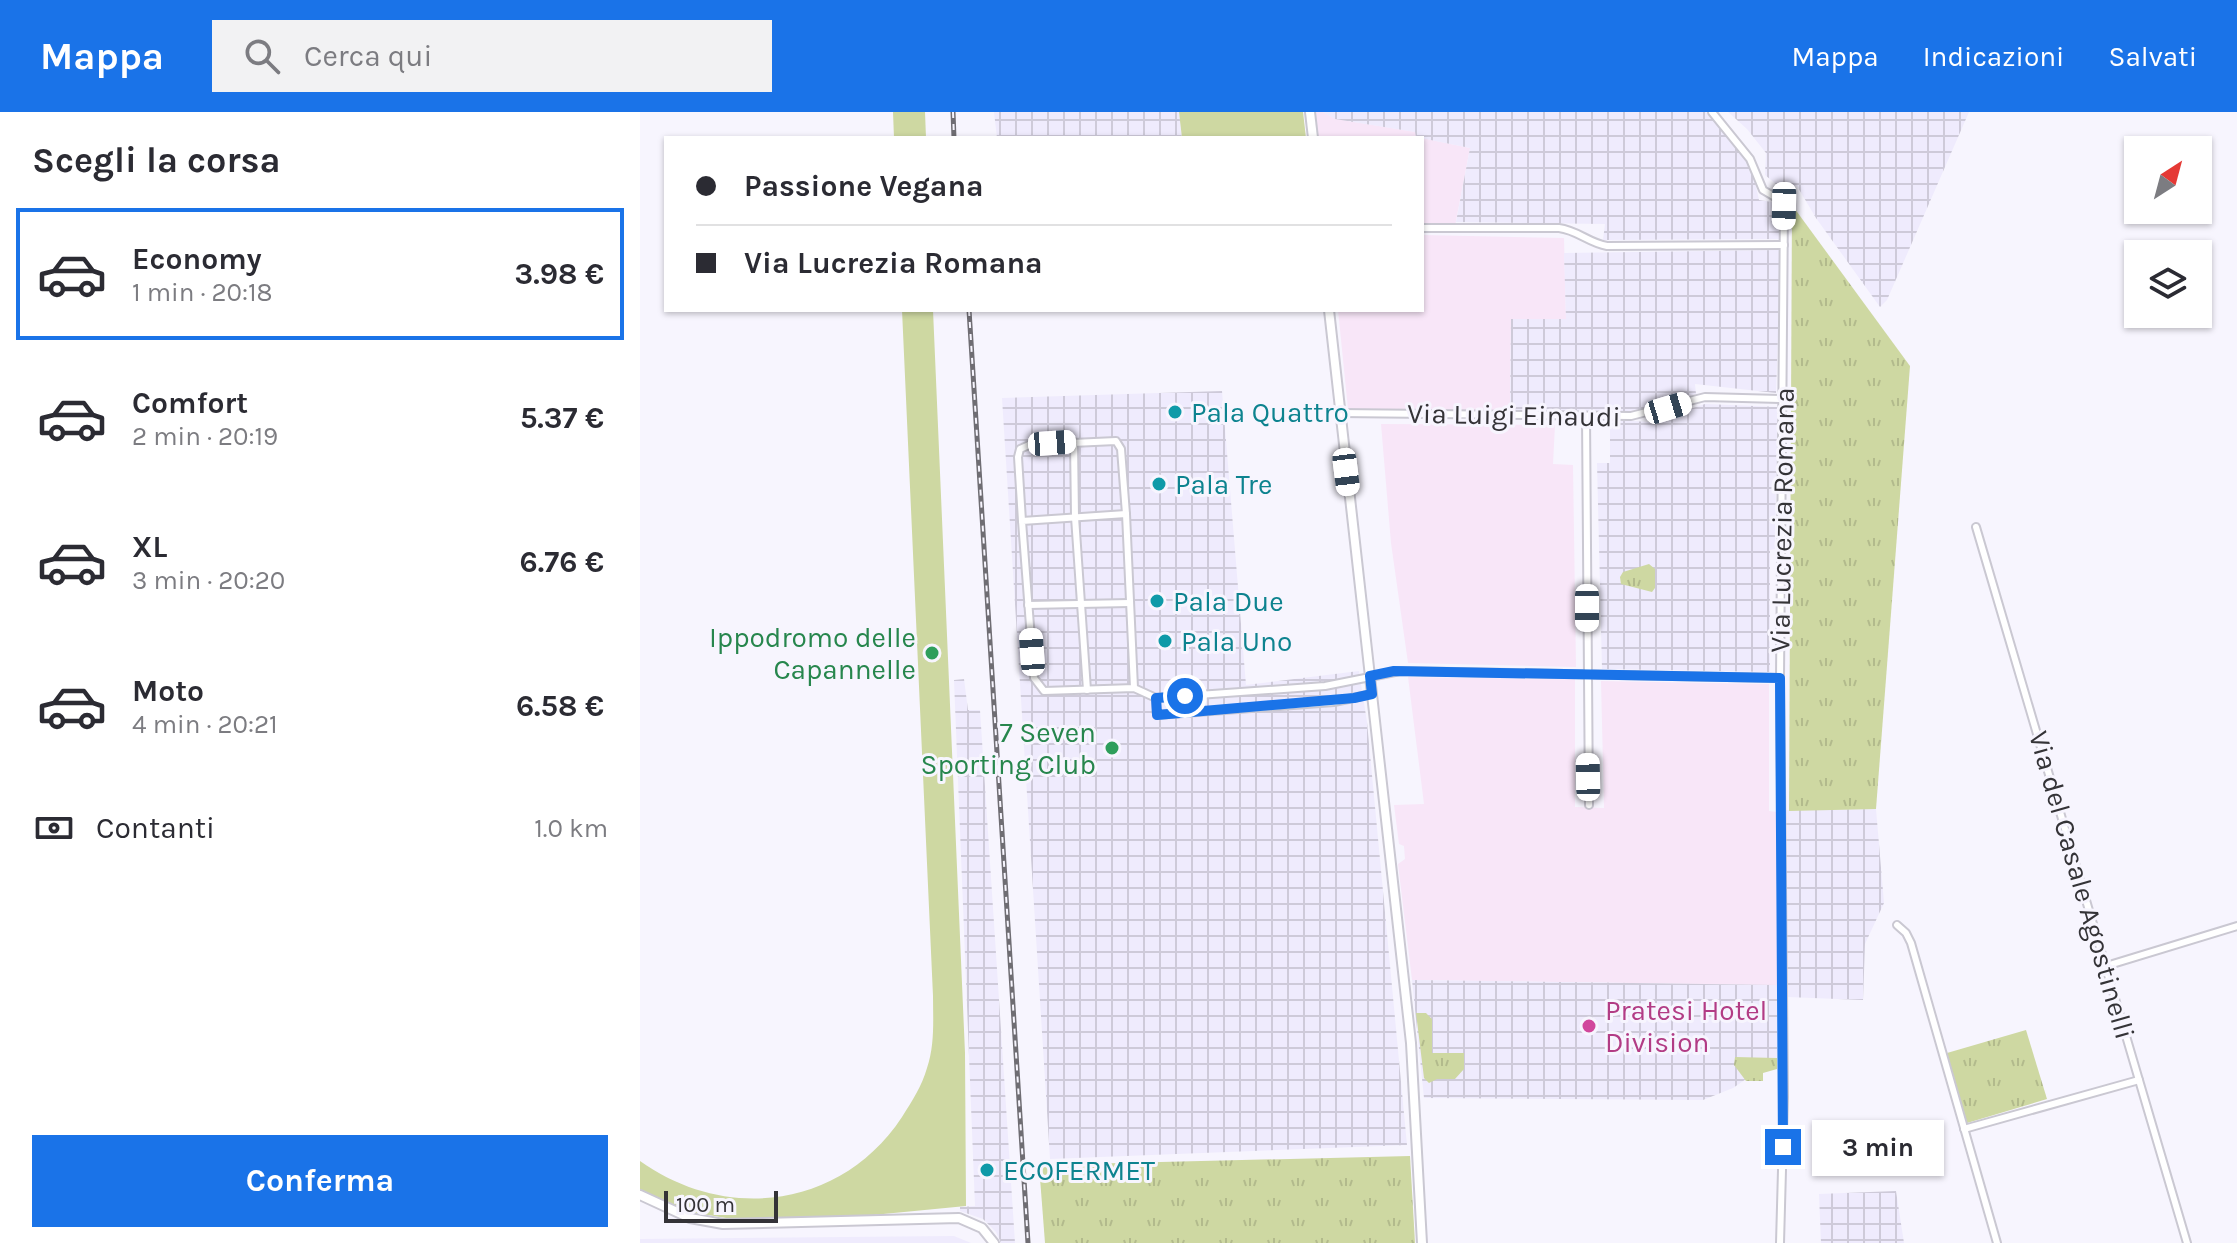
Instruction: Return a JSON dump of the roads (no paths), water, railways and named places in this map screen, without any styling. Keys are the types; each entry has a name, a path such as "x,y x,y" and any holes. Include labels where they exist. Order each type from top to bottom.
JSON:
{"street":[{"path":"1310,112 1313,136"},
{"name":"Via Lucrezia Romana","path":"1712,112 1748,156 1763,190 1783,203 1780,678 1784,1081 1780,1243"},
{"path":"1424,228 1562,228 1607,246 1784,245"},
{"path":"1329,312 1411,1043 1422,1243"},
{"name":"Via Luigi Einaudi","path":"1339,413 1639,415 1709,397 1783,399"},
{"path":"1586,416 1589,805"},
{"path":"1134,688 1120,444 1110,439 1027,445 1020,449 1018,459 1028,605 1034,678 1037,685 1047,691 1134,688 1156,698 1325,686 1372,675 1408,671 1780,678"},
{"path":"1074,442 1075,517 1087,690"},
{"path":"1022,521 1126,514"},
{"name":"Via del Casale Agostinelli","path":"1976,527 2187,1243"},
{"path":"1028,605 1130,603"},
{"path":"1156,698 1157,715 1334,702 1372,694"},
{"path":"1897,925 1910,940 1997,1243"},
{"path":"2106,966 2237,926"},
{"path":"1964,1129 2139,1080"},
{"path":"640,1195 690,1218 723,1224 959,1218 982,1228 994,1243"}],"railway":[{"path":"953,112 954,136"},
{"path":"969,312 1028,1243"}],"place":[{"name":"Pala Quattro","path":"1175,412"},
{"name":"Pala Tre","path":"1159,484"},
{"name":"Pala Due","path":"1157,601"},
{"name":"Pala Uno","path":"1165,641"},
{"name":"Ippodromo delle Capannelle","path":"932,653"},
{"name":"7 Seven Sporting Club","path":"1112,748"},
{"name":"Pratesi Hotel Division","path":"1589,1026"},
{"name":"ECOFERMET","path":"987,1170"}]}
